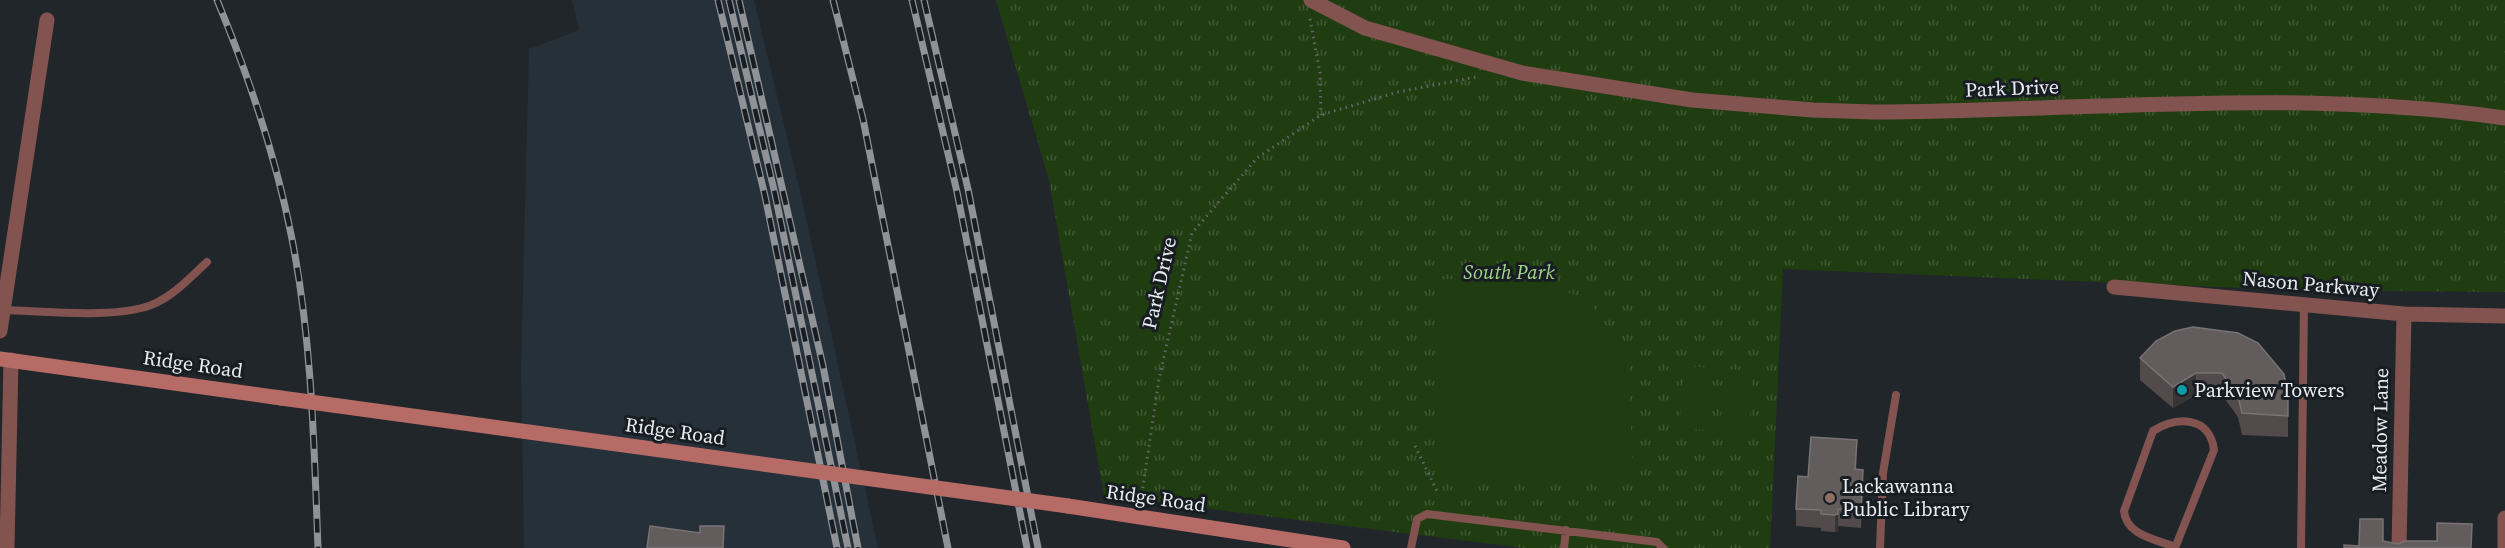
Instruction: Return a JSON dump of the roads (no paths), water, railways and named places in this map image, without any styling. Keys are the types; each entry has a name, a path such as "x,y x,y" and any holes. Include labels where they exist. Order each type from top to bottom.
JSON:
{"main road":[{"name":"Ridge Road","path":"5,360 1068,506 1343,548"}],"street":[{"name":"Park Drive","path":"1309,5 1365,28 1522,73 1692,100 1813,110 1874,112 2276,102 2392,105 2505,118"},
{"path":"0,331 47,20"},
{"name":"Nason Parkway","path":"2114,287 2404,314 2505,316"},
{"name":"Meadow Lane","path":"2399,548 2404,314"},
{"path":"5,360 7,548"},
{"path":"2505,518 2505,548"}],"lane":[{"path":"3,310 104,313 155,303 180,287 207,262"},
{"path":"2301,548 2304,305"},
{"path":"1880,548 1883,473 1896,395"},
{"path":"2173,420 2186,421 2204,428 2213,439 2214,450 2175,548 2132,530 2125,521 2124,511 2153,431 2173,420"},
{"path":"1411,548 1417,519 1427,514 1657,542 1663,548"},
{"path":"1564,548 1566,530"}],"railway":[{"path":"217,0 260,118 278,178 292,239 308,354 318,548"},
{"path":"718,0 765,196 837,548"},
{"path":"729,0 775,194 848,548"},
{"path":"739,0 823,366 858,548"},
{"path":"833,0 863,119 948,548"},
{"path":"912,0 957,192 1027,548"},
{"path":"924,0 968,189 1038,548"}],"place":[{"name":"Parkview Towers","path":"2182,390"},
{"name":"Lackawanna Public Library","path":"1830,498"}],"park label":[{"name":"South Park","path":"1509,272"}]}
